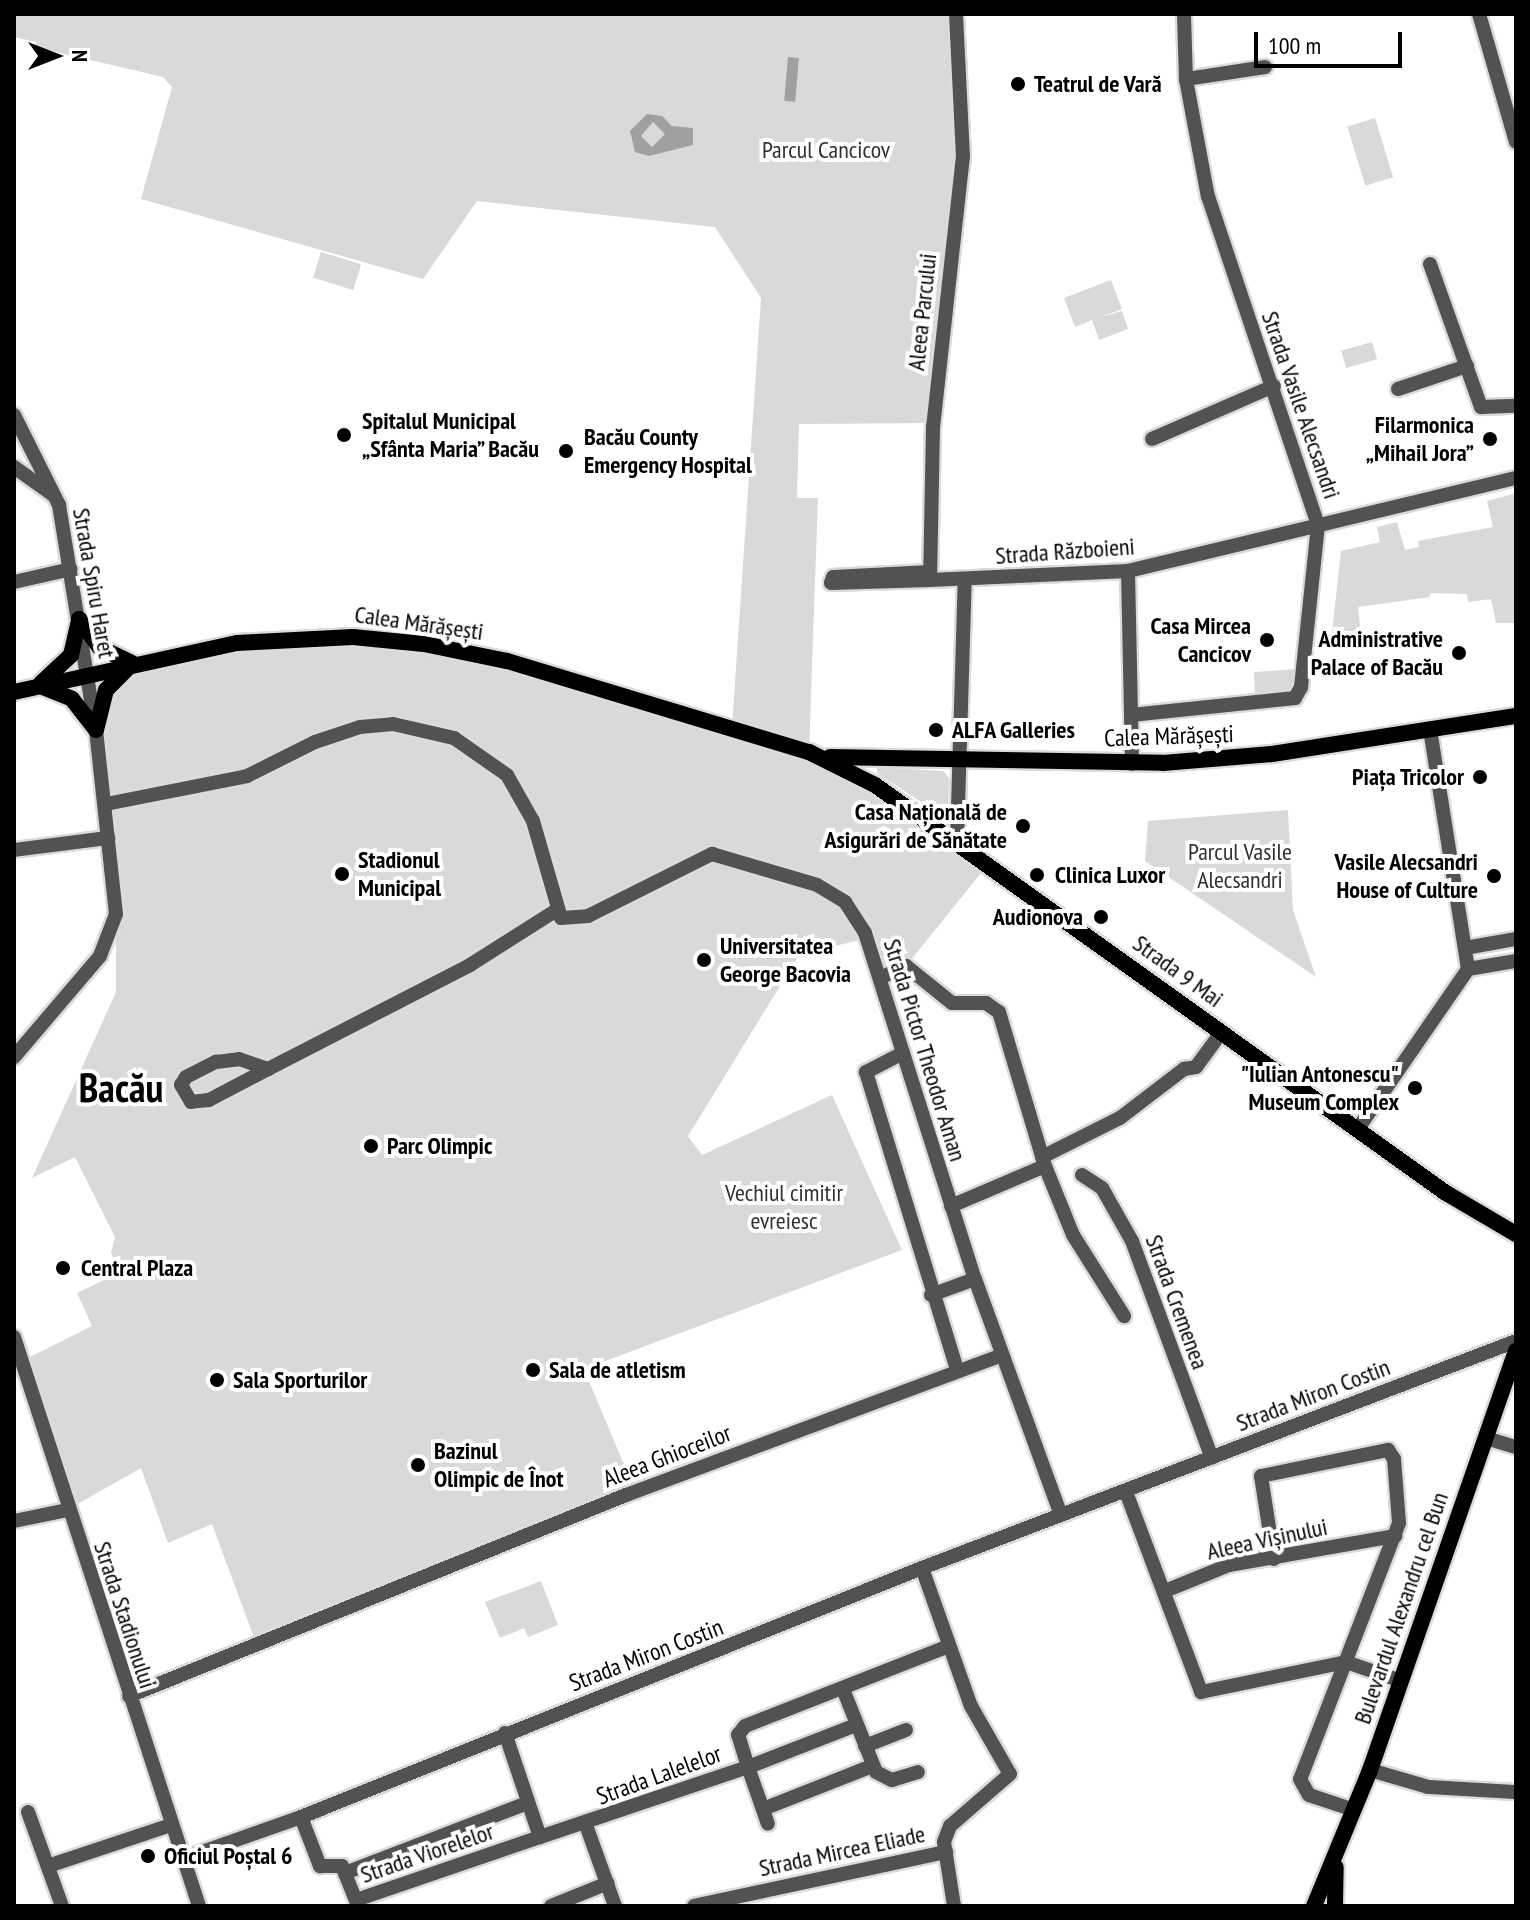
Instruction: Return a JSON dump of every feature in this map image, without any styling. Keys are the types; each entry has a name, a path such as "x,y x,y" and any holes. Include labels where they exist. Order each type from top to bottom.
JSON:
{"main road":[{"path":"79,619 99,647 134,663 106,690 96,730"},
{"path":"79,619 71,655 37,686 72,699 96,730"},
{"name":"Calea Mărășești","path":"14,692 134,663 289,637 424,644 565,678 815,755 1132,764 1272,754 1516,716"},
{"name":"Strada 9 Mai","path":"815,755 875,785 1459,1202 1515,1231"},
{"name":"Bulevardul Alexandru cel Bun","path":"1314,1906 1351,1809 1370,1770 1516,1351"},
{"path":"1335,1906 1339,1846"},
{"name":"Bulevardul Alexandru cel Bun","path":"1326,1906 1327,1878"}],"street":[{"name":"Aleea Parcului","path":"930,576 934,415 963,156 956,14"},
{"name":"Strada Vasile Alecsandri","path":"1131,715 1295,698 1301,687 1318,525 1274,386 1208,197 1186,79 1184,14"},
{"path":"1479,14 1516,142"},
{"path":"1186,79 1265,67"},
{"path":"1430,264 1481,407 1516,406"},
{"path":"1398,389 1467,366"},
{"path":"1152,439 1274,386"},
{"name":"Strada Spiru Haret","path":"14,415 21,443 55,497 71,569 106,804 116,914 107,944 14,1057"},
{"path":"14,467 55,497"},
{"name":"Strada Războieni","path":"957,841 962,760 965,579 1128,571 1516,478"},
{"path":"14,582 71,569"},
{"path":"1128,571 1132,764"},
{"path":"930,576 831,583 833,577 930,576 965,579"},
{"path":"106,804 247,776 290,753 360,727 393,724 454,738 507,775 533,821 555,911 470,965 268,1069 199,1104 191,1102 181,1085 200,1068 224,1060 268,1069"},
{"path":"1357,1130 1468,969 1430,730"},
{"path":"14,850 108,838"},
{"name":"Strada Pictor Theodor Aman","path":"555,911 561,918 588,916 702,857 736,857 817,885 845,902 860,922 880,978 975,1279 1061,1515"},
{"path":"1465,948 1516,939"},
{"path":"1468,969 1516,961"},
{"path":"880,978 906,966 952,1003 986,1003 999,1012 1043,1162 1073,1235 1124,1316"},
{"path":"951,1206 1043,1162 1120,1118 1184,1069 1196,1067 1221,1033"},
{"path":"903,1053 866,1072 931,1295 957,1370"},
{"name":"Strada Cremenea","path":"1082,1175 1102,1188 1132,1241 1212,1458"},
{"path":"931,1295 975,1279"},
{"name":"Strada Stadionului","path":"14,1337 67,1510 199,1906"},
{"name":"Strada Miron Costin","path":"182,1859 301,1817 922,1568 1516,1341"},
{"name":"Aleea Ghioceilor","path":"129,1696 402,1583 1002,1355"},
{"path":"1486,1438 1516,1447"},
{"path":"1274,1559 1261,1476 1285,1468 1388,1450 1398,1492 1395,1536 1300,1779 1309,1795 1351,1809"},
{"path":"1126,1492 1201,1692 1346,1662 1401,1681"},
{"path":"14,1521 67,1510"},
{"name":"Aleea Vișinului","path":"1165,1591 1229,1565 1395,1536"},
{"path":"1360,1543 1373,1550 1382,1569"},
{"path":"922,1568 971,1706 1010,1774 960,1813 950,1826 946,1852"},
{"name":"Strada Lalelelor","path":"768,1824 738,1735 745,1726 949,1646"},
{"path":"843,1689 872,1766 888,1780 918,1772"},
{"name":"Strada Lalelelor","path":"586,1825 856,1725"},
{"path":"865,1746 906,1730"},
{"path":"505,1733 540,1837"},
{"path":"763,1809 872,1766"},
{"path":"1370,1770 1428,1787 1516,1792"},
{"name":"Strada Viorelelor","path":"345,1873 527,1803"},
{"path":"28,1812 62,1906"},
{"name":"Strada Viorelelor","path":"301,1817 320,1866 338,1863 356,1900 540,1837 586,1825"},
{"path":"48,1866 171,1825"},
{"path":"586,1825 615,1906"},
{"name":"Strada Mircea Eliade","path":"694,1906 946,1852 954,1906"},
{"path":"551,1906 608,1883"}],"green space":[{"name":"Parc Olimpic","path":"14,14 956,14 963,156 934,423 799,424 797,498 818,498 809,752 989,863 906,966 880,978 867,938 799,955 688,1136 702,1155 832,1095 902,1250 584,1369 635,1491 255,1640 212,1524 168,1543 141,1468 67,1510 22,1361 92,1326 77,1293 119,1273 111,1252 115,1237 75,1157 32,1178 116,992 116,914 88,674 237,643 424,644 732,727 761,298 715,227 477,201 423,279 141,199 172,87 163,77 35,47 36,42 14,37"},
{"path":"1375,118 1393,177 1365,186 1347,126"},
{"path":"321,252 361,264 353,290 313,278"},
{"path":"1111,280 1122,309 1101,317 1122,311 1128,329 1099,340 1092,320 1075,327 1064,298"},
{"path":"1372,342 1377,359 1346,368 1341,351"},
{"path":"1516,493 1516,623 1496,623 1491,599 1468,602 1467,594 1430,593 1430,597 1358,607 1362,644 1330,651 1341,551 1380,542 1377,527 1397,522 1405,550 1419,547 1418,541 1493,527 1487,501"},
{"path":"1297,669 1293,695 1255,698 1254,672"},
{"path":"877,767 943,771 949,778 948,811 938,813 877,773"},
{"name":"Parcul Vasile Alecsandri","path":"1288,810 1293,910 1316,977 1145,861 1148,821"},
{"path":"541,1581 558,1625 528,1637 524,1628 500,1638 485,1602"}],"shaded area":[{"path":"788,57 799,58 795,102 784,101"},
{"path":"647,114 662,116 672,126 693,128 693,145 649,156 635,152 630,131","holes":["653,122 665,134 652,147 641,136"]}],"place":[{"name":"Teatrul de Vară","path":"1018,84"},
{"name":"Spitalul Municipal „Sfânta Maria” Bacău","path":"344,435"},
{"name":"Filarmonica „Mihail Jora”","path":"1490,439"},
{"name":"Bacău County Emergency Hospital","path":"566,451"},
{"name":"Casa Mircea Cancicov","path":"1267,640"},
{"name":"Administrative Palace of Bacău","path":"1459,653"},
{"name":"ALFA Galleries","path":"936,730"},
{"name":"Piața Tricolor","path":"1480,777"},
{"name":"Casa Națională de Asigurări de Sănătate","path":"1023,826"},
{"name":"Stadionul Municipal","path":"342,874"},
{"name":"Clinica Luxor","path":"1037,875"},
{"name":"Vasile Alecsandri House of Culture","path":"1494,876"},
{"name":"Audionova","path":"1101,917"},
{"name":"Universitatea George Bacovia","path":"704,960"},
{"name":"\"Iulian Antonescu\" Museum Complex","path":"1415,1088"},
{"name":"Parc Olimpic","path":"371,1146"},
{"name":"Central Plaza","path":"63,1268"},
{"name":"Sala de atletism","path":"533,1370"},
{"name":"Sala Sporturilor","path":"217,1380"},
{"name":"Bazinul Olimpic de Înot","path":"418,1465"},
{"name":"Oficiul Poștal 6","path":"148,1856"}],"district":[{"name":"Bacău","path":"121,1087"}],"park label":[{"name":"Parcul Cancicov","path":"826,150"},
{"name":"Vechiul cimitir evreiesc","path":"784,1207"}]}
